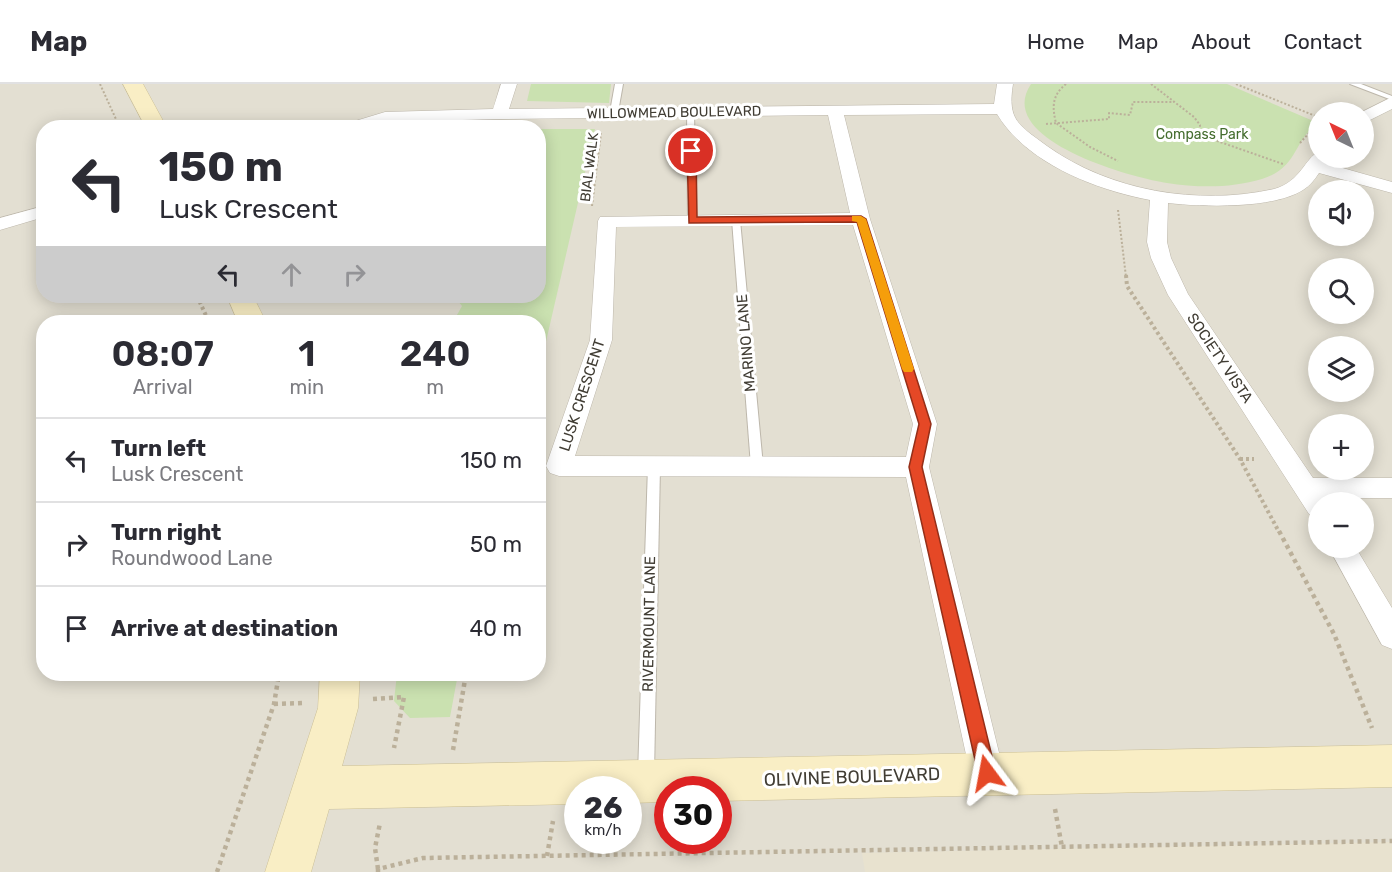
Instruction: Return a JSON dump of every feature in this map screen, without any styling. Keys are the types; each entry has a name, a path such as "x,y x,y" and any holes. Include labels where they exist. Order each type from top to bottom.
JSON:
{"street":[{"path":"133,84 153,120"},
{"path":"500,114 509,84"},
{"path":"1005,84 1002,109 1014,127 1050,158 1112,185 1159,198 1231,201 1264,196 1297,186 1313,168"},
{"path":"1374,112 1392,100"},
{"name":"WILLOWMEAD BOULEVARD","path":"375,120 385,117 614,112 1002,109"},
{"path":"835,110 861,219 925,424 916,467 987,773"},
{"path":"1322,168 1392,188"},
{"name":"SOCIETY VISTA","path":"1159,198 1157,242 1178,296 1310,492"},
{"path":"0,224 36,213"},
{"path":"607,221 861,219"},
{"name":"LUSK CRESCENT","path":"607,221 601,340 559,466 916,467"},
{"path":"1357,492 1392,488"},
{"path":"1348,558 1392,635"},
{"path":"288,872 338,708 340,681"},
{"name":"OLIVINE BOULEVARD","path":"312,788 447,787 1338,766 1390,767"}],"lane":[{"path":"614,112 620,84"},
{"path":"1354,84 1392,100"},
{"path":"690,111 692,220"},
{"name":"MARINO LANE","path":"736,220 757,466"},
{"name":"RIVERMOUNT LANE","path":"646,782 654,466"}],"path":[{"path":"100,84 116,120"},
{"path":"1066,84 1054,97 1053,113 1056,123 1090,147 1123,163 1106,192 1117,202 1126,286 1240,459 1334,634 1390,767"},
{"path":"1151,84 1200,125 1200,135 1283,164 1308,166"},
{"path":"1236,84 1308,113"},
{"path":"1014,127 1109,118 1109,113 1130,115 1134,102 1174,102"},
{"name":"BIAL WALK","path":"607,221 592,207 601,133 614,112"},
{"path":"1298,146 1308,134"},
{"path":"1278,169 1288,158"},
{"path":"217,872 274,704 278,681"},
{"path":"447,787 465,681"},
{"path":"378,872 378,869 423,858 1392,841"}],"shaded area":[{"path":"0,84 1392,84 1392,872 0,872"},
{"path":"1392,842 1392,872 865,872 862,853"}],"green space":[{"path":"531,84 611,84 609,103 527,101"},
{"name":"Compass Park","path":"1031,84 1227,84 1308,119 1308,132 1289,161 1274,174 1239,184 1191,186 1150,180 1072,153 1048,139 1031,122 1025,104"},
{"path":"546,129 595,129 546,342 546,315 457,315 462,306 460,303 546,303"},
{"path":"396,681 457,681 450,717 410,718 394,701"}],"slow traffic":[{"path":"856,219 861,219 908,369"}],"route":[{"path":"691,151 692,220 861,219 925,424 916,467 987,773"}]}
